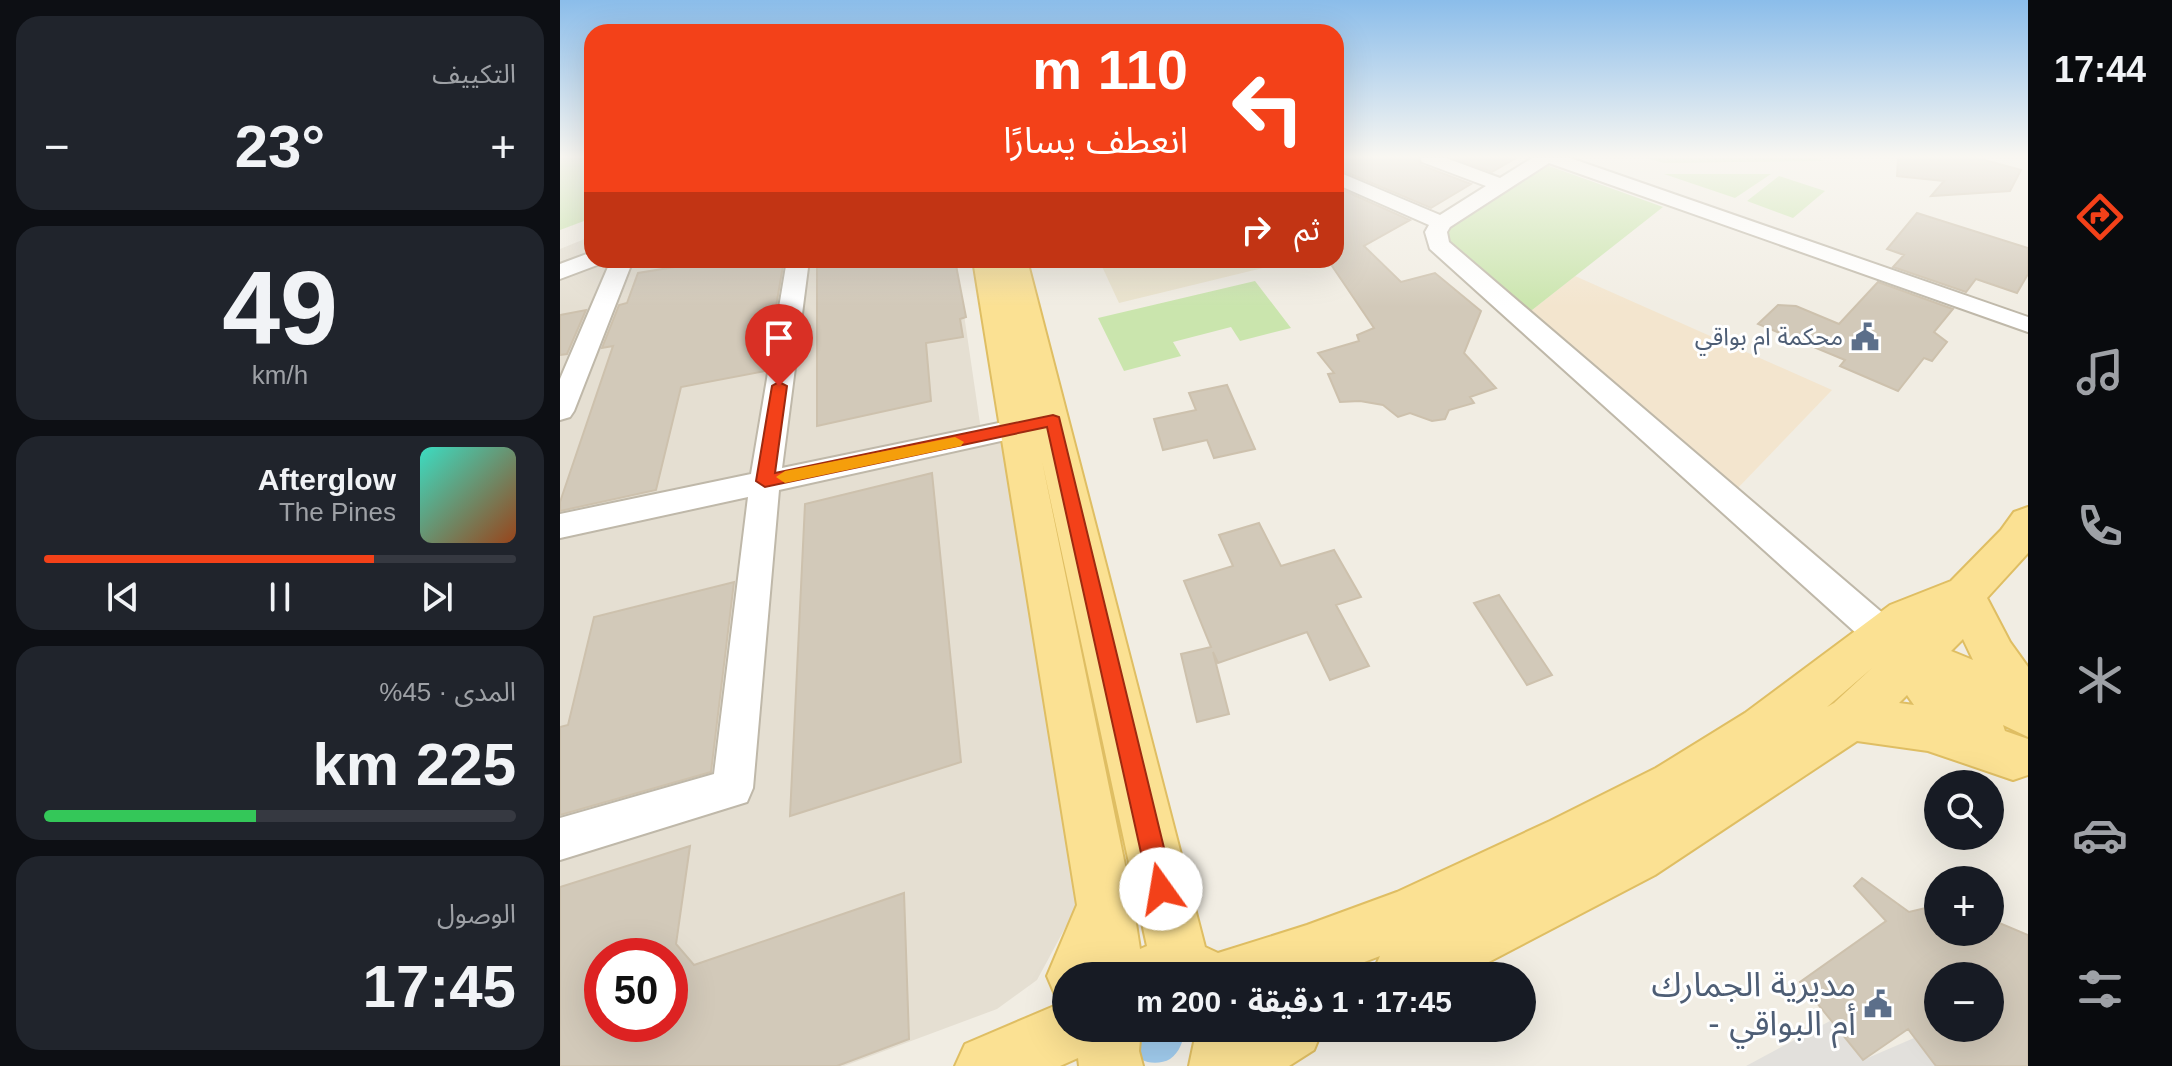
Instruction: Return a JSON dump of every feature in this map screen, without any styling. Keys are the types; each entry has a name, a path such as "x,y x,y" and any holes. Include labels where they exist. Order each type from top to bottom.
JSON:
{"main road":[{"path":"989,268 1037,425 1188,962"},
{"path":"1014,268 1112,962"},
{"path":"1269,962 1301,957 1424,911 1617,818 1897,647 1947,627 1964,595 2015,541 2028,522"},
{"path":"1964,595 1994,656 2028,705"},
{"path":"1428,962 1636,856 1851,718 1897,647"},
{"path":"1897,647 1923,685 1974,731 2023,747"},
{"path":"1851,718 2023,747"},
{"path":"1082,962 1105,904"},
{"path":"1031,1047 1052,1017"},
{"path":"1109,1042 1111,1066"},
{"path":"1221,1066 1225,1042"},
{"path":"1233,1066 1270,1042"},
{"path":"1277,1066 1291,1042"}],"street":[{"path":"1406,208 1441,223"},
{"path":"1465,208 1441,223 1436,232 1438,244 1449,256 1897,647"},
{"path":"1694,208 2028,325"},
{"path":"560,272 584,262"},
{"path":"560,411 619,268"},
{"path":"560,839 733,788 765,481 797,268"},
{"path":"560,526 1037,425"}],"shaded area":[{"path":"584,239 584,268 957,268 982,437 997,436 1016,449 1078,904 1037,980 997,1009 844,1066 560,1066 560,249"},
{"path":"1103,268 1263,268 1119,303"},
{"path":"1575,276 1832,390 1735,491 1527,314"},
{"path":"1830,1021 1863,1060 1914,1038 1936,1066 1746,1066"}],"green space":[{"path":"560,208 584,208 584,221 560,230"},
{"path":"1465,208 1662,208 1527,314 1453,251 1441,223"},
{"path":"1765,208 1805,208 1793,218"},
{"path":"1255,281 1291,328 1240,341 1231,327 1173,342 1181,356 1124,371 1098,318"}],"water":[{"path":"1132,1042 1181,1042 1170,1059 1154,1063 1138,1057"}],"building":[{"path":"1344,208 1383,208 1410,220 1364,246 1401,282 1435,273 1481,311 1464,353 1496,388 1470,397 1474,403 1449,410 1445,419 1432,421 1410,413 1398,417 1383,405 1340,402 1328,374 1334,373 1318,353 1359,341 1357,335 1374,328 1333,268 1344,268"},
{"path":"1917,213 2028,248 2028,274 2017,293 1976,279 1966,292 1893,267 1904,255 1887,249"},
{"path":"669,268 783,268 765,371 681,387 656,490 560,511 560,502 613,346 602,348 619,305 627,303 638,273"},
{"path":"817,268 957,268 966,317 960,319 963,337 926,343 931,401 817,426"},
{"name":"محكمة ام بواقي","path":"1878,282 1953,309 1934,332 1947,342 1932,361 1924,358 1898,391 1840,366 1845,360 1758,324 1778,305 1796,306 1839,324"},
{"path":"586,310 567,354 560,355 560,315"},
{"path":"1227,385 1255,449 1214,458 1207,440 1163,450 1154,419 1196,410 1189,393"},
{"path":"932,473 961,762 790,816 805,504"},
{"path":"1259,523 1281,566 1334,550 1361,597 1336,605 1369,666 1330,680 1307,632 1218,663 1213,652 1229,714 1197,722 1181,654 1211,647 1184,581 1233,566 1219,535"},
{"path":"734,582 711,772 560,815 560,727 568,725 594,617"},
{"path":"1499,595 1552,675 1527,685 1474,603"},
{"path":"690,846 677,938 584,938 584,1042 688,1042 688,958 694,965 904,893 909,1039 837,1066 560,1066 560,887"},
{"name":"مديرية الجمارك - أم البواقي","path":"1862,878 1909,912 1924,908 1924,946 2004,946 2004,925 2028,935 2028,1066 1936,1066 1908,1029 1863,1060 1800,982 1886,921 1854,886"}],"slow traffic":[{"path":"785,477 955,442"}],"place":[{"name":"محكمة ام بواقي","path":"1865,337"},
{"name":"مديرية الجمارك - أم البواقي","path":"1878,1004"}],"route":[{"path":"779,386 765,481 1053,420 1161,889"}]}
